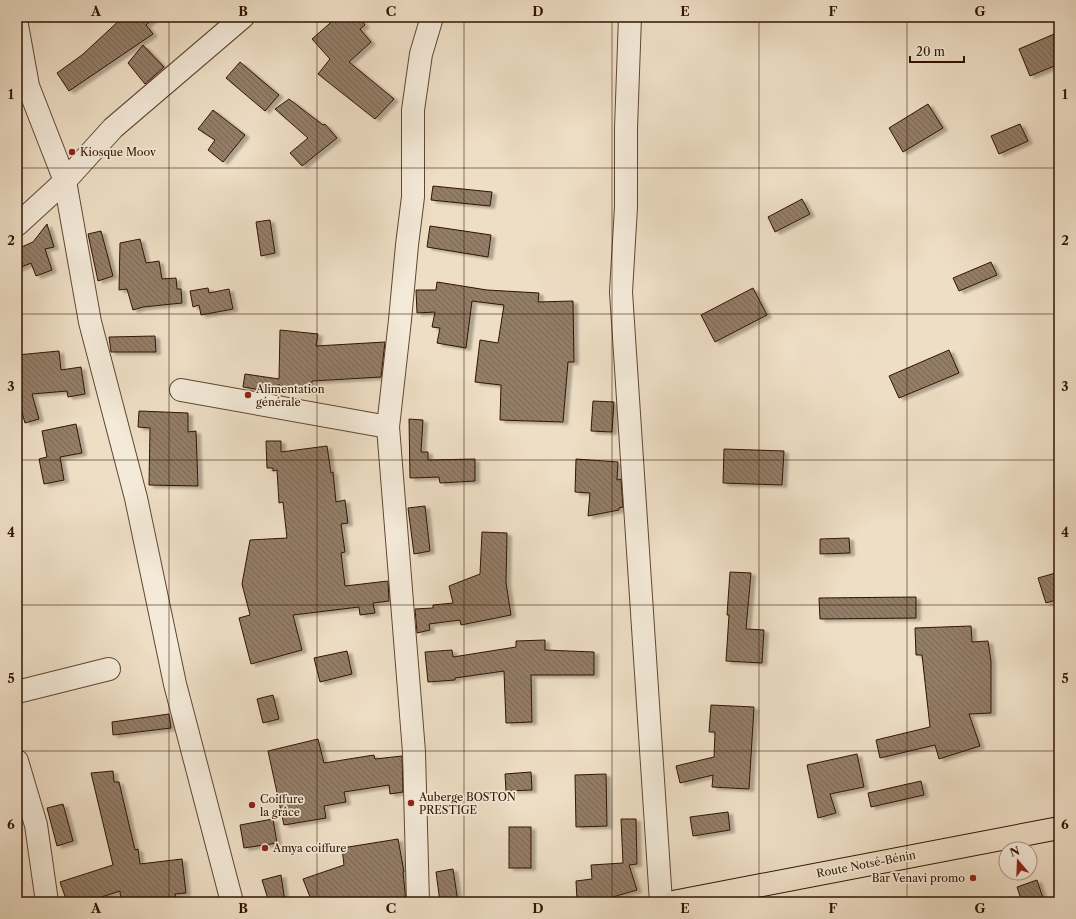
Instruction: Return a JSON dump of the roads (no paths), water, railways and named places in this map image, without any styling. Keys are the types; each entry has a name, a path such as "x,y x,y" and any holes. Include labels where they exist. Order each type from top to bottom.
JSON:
{"main road":[{"name":"Route Notsé-Bénin","path":"673,902 1059,828"}],"street":[{"path":"17,225 65,181 113,128 244,17"},
{"path":"418,902 414,752 388,428 413,197 413,110 421,54 432,17"},
{"path":"630,17 626,128 626,207 621,292 662,902"},
{"path":"17,25 28,86 65,181 90,322 136,498 175,684 232,902"},
{"path":"181,390 388,428"},
{"path":"17,692 109,669"},
{"path":"17,761 36,825 47,902"}],"place":[{"name":"Kiosque Moov","path":"72,152"},
{"name":"Alimentation générale","path":"248,395"},
{"name":"Auberge BOSTON PRESTIGE","path":"411,803"},
{"name":"Coiffure la grâce","path":"252,805"},
{"name":"Amya coiffure","path":"265,848"},
{"name":"Bar Venavi promo","path":"973,878"}]}
